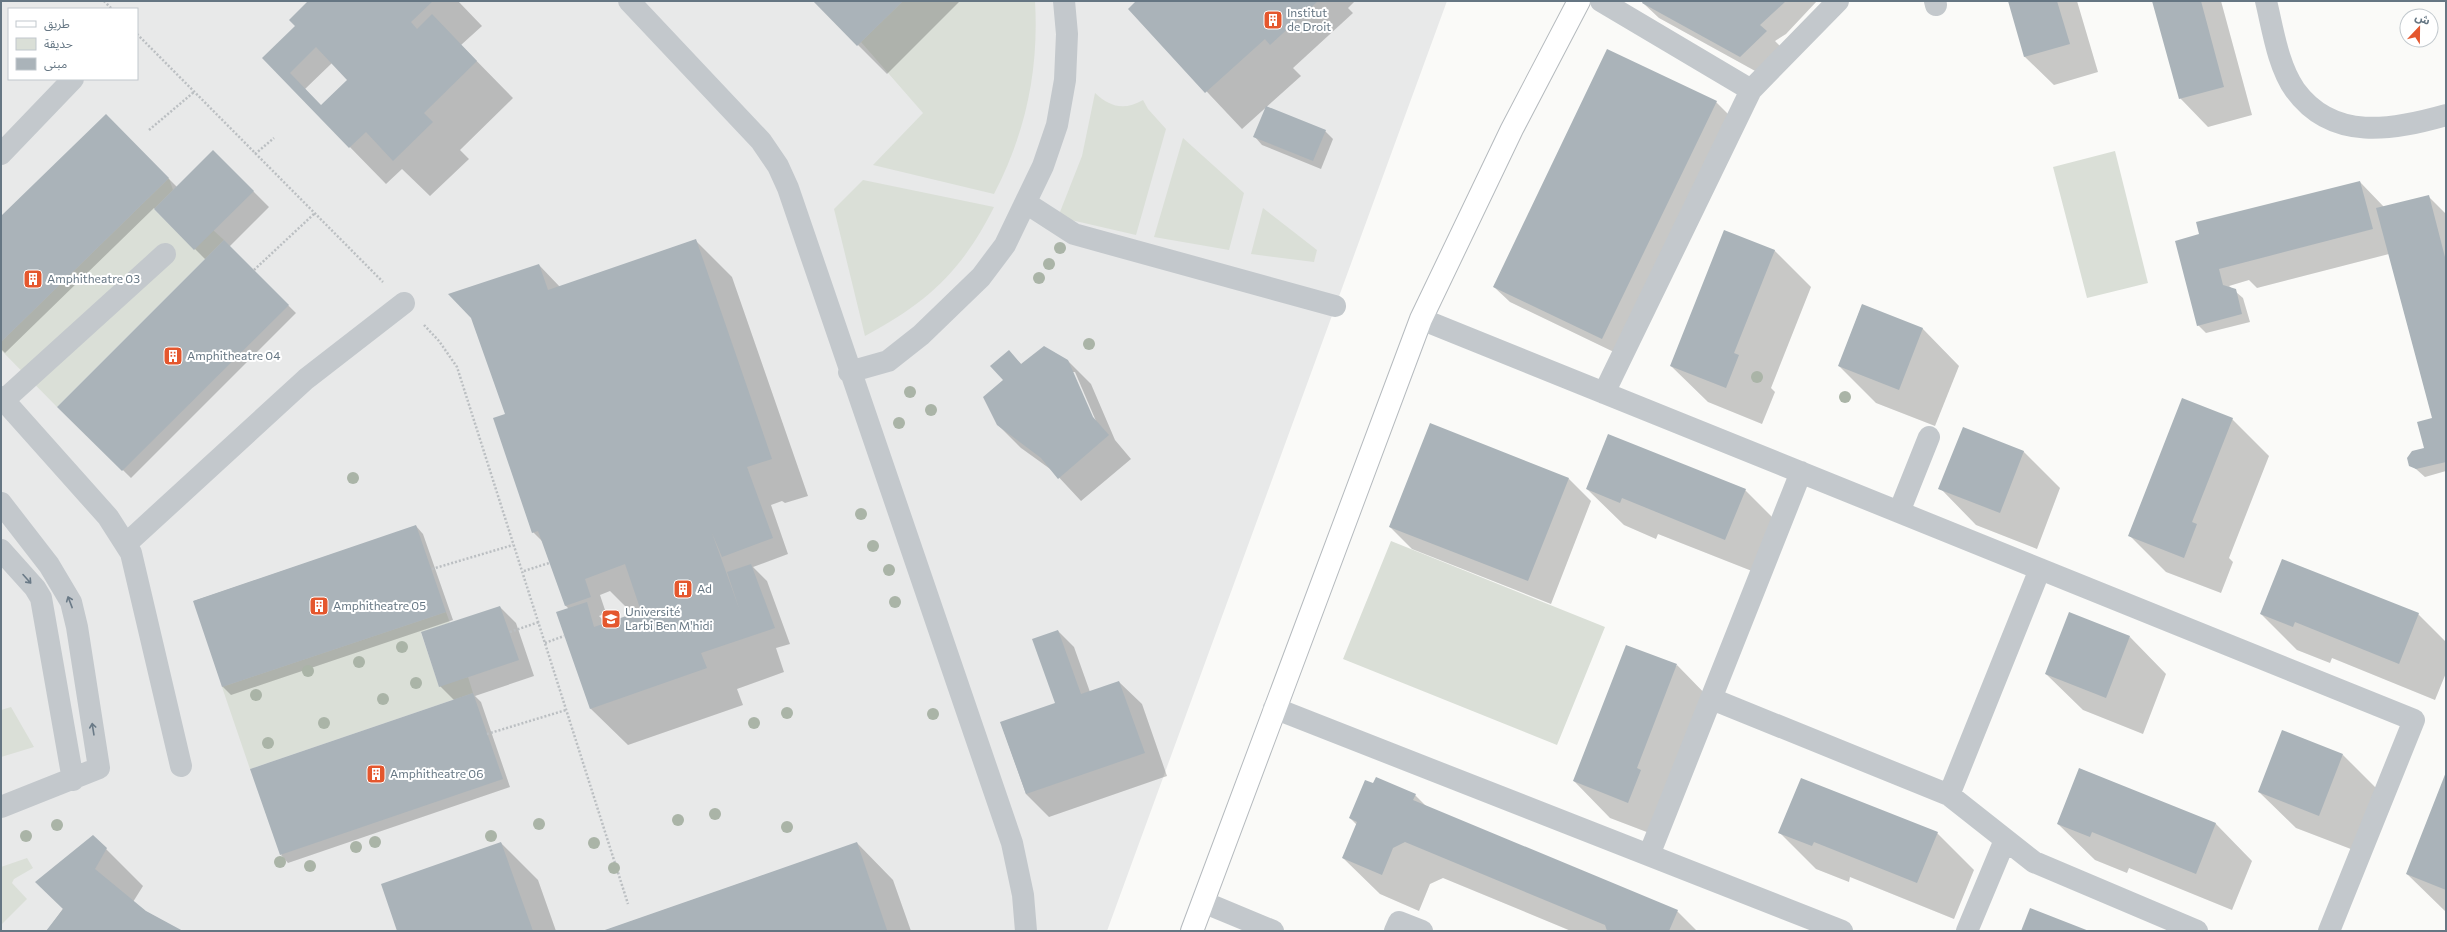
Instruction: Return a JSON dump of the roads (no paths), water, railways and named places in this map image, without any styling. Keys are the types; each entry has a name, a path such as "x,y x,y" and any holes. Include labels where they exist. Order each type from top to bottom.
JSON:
{"main road":[{"path":"1192,931 1274,708 1421,319 1512,129 1579,1"}],"street":[{"path":"629,1 760,141 778,166 788,188 849,372 1012,843 1023,895 1026,931"},
{"path":"849,372 888,361 954,306 981,277 1005,245 1043,166 1057,125 1065,80 1067,34 1064,1"},
{"path":"1601,1 1750,90"},
{"path":"1604,393 1750,90 1838,1"},
{"path":"2266,1 2276,44 2286,72 2295,90 2310,107 2329,119 2355,128 2379,128 2408,125 2446,114"},
{"path":"1,154 72,80"},
{"path":"1026,203 1074,234 1336,306"},
{"path":"164,254 2,399 108,516 131,553 181,766"},
{"path":"126,544 306,379 404,303"},
{"path":"1421,319 2414,720 2329,931"},
{"path":"1899,512 1929,437"},
{"path":"1649,855 1801,472"},
{"path":"1,503 49,565 70,602 77,627 100,768 73,780 1,807"},
{"path":"1,550 35,588 41,598 73,780"},
{"path":"1949,795 2040,569"},
{"path":"1712,699 1949,795 2034,862 2197,931"},
{"path":"1274,708 1842,931"},
{"path":"1967,931 2005,840"},
{"path":"1203,902 1273,931"},
{"path":"1395,931 1399,922 1422,931"}],"place":[{"name":"Institut de Droit","path":"1273,20"},
{"name":"Amphitheatre 03","path":"33,279"},
{"name":"Amphitheatre 04","path":"173,356"},
{"name":"Ad","path":"683,589"},
{"name":"Amphitheatre 05","path":"319,606"},
{"name":"Université Larbi Ben M'hidi","path":"611,619"},
{"name":"Amphitheatre 06","path":"376,774"}]}
